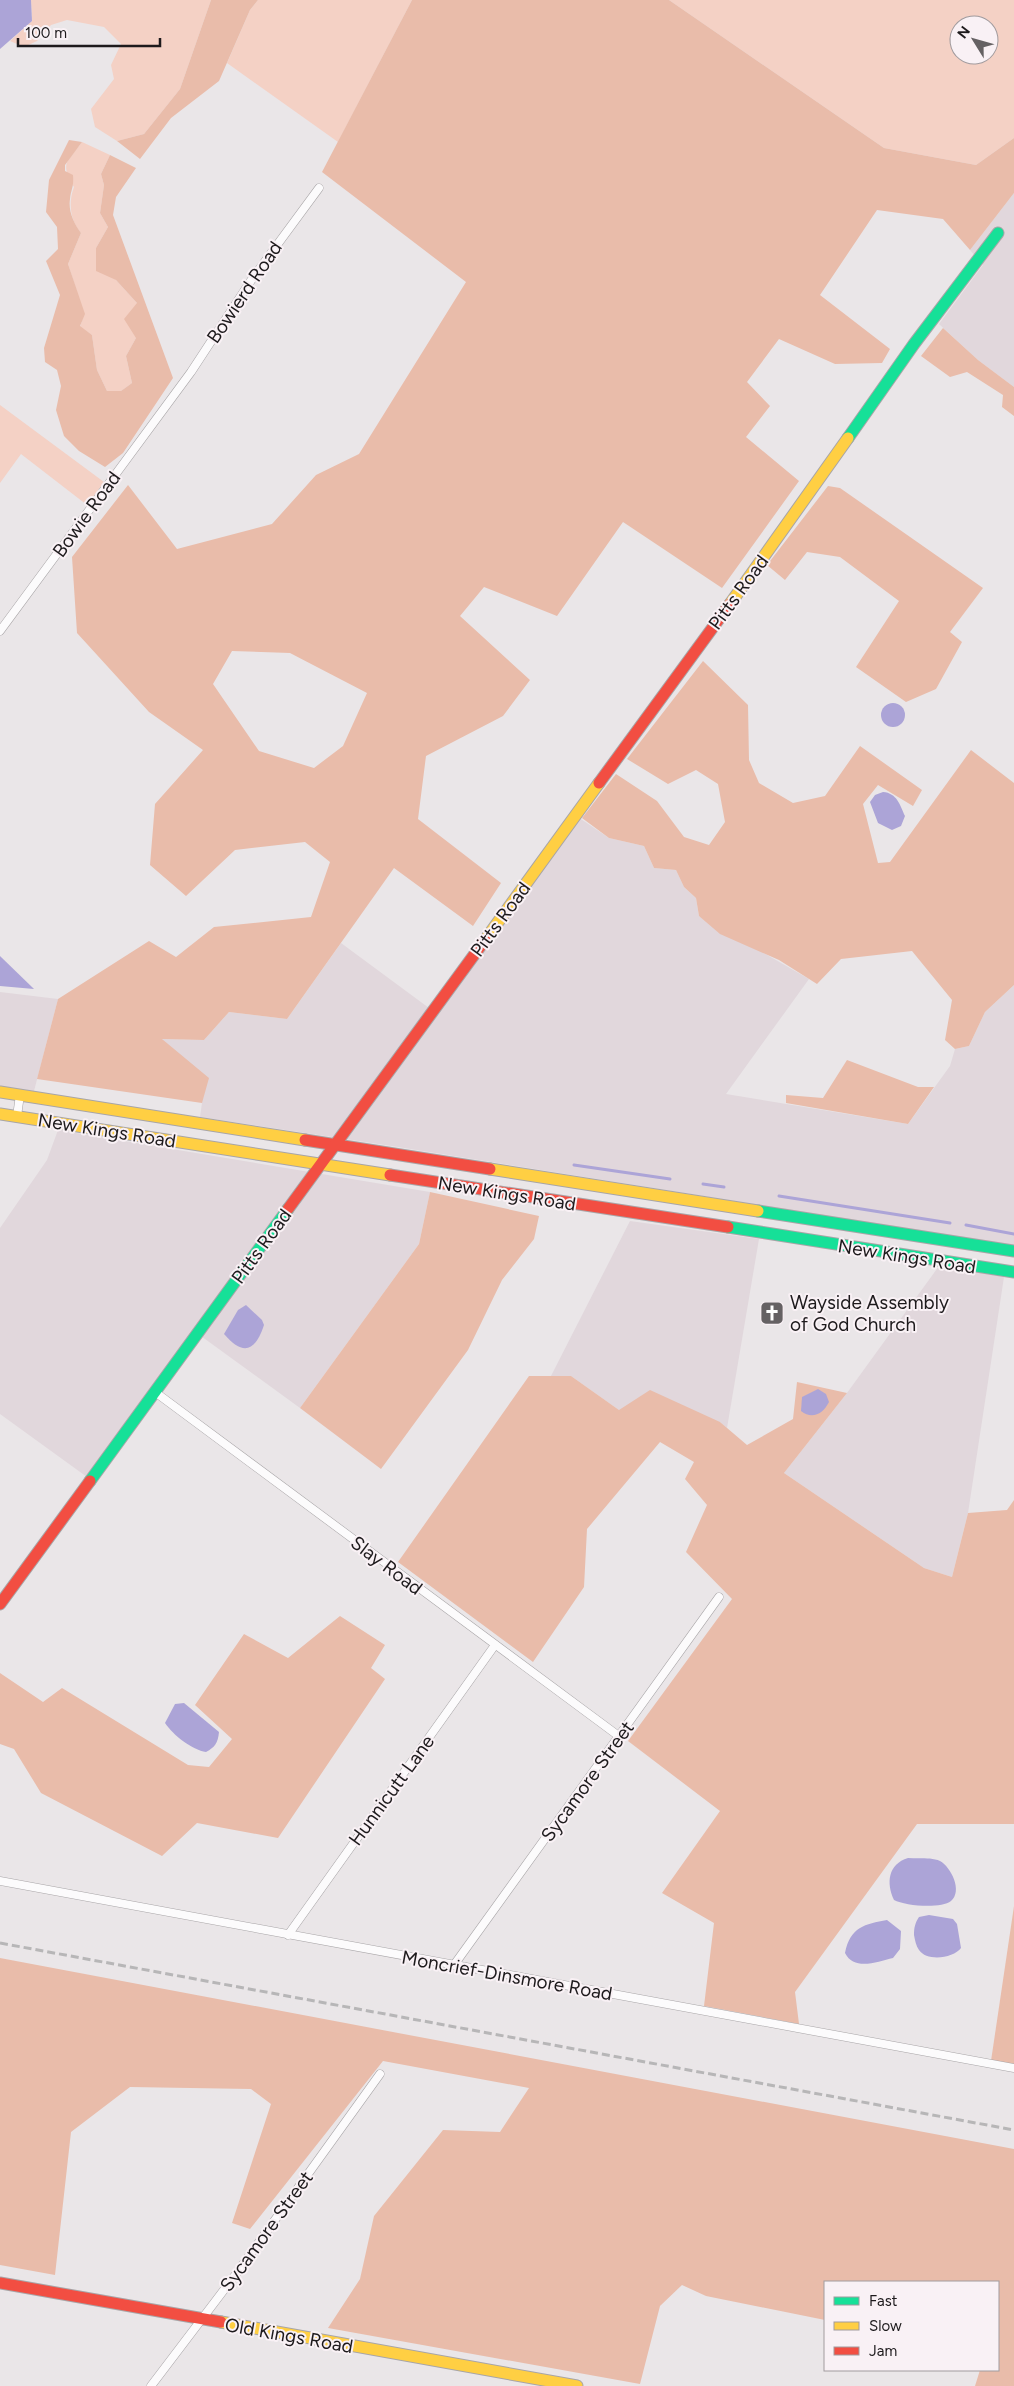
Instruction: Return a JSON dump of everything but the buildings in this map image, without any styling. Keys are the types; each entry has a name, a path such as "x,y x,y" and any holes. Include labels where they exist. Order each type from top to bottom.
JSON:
{"main road":[{"name":"Pitts Road","path":"0,1604 786,526 914,344 998,233"},
{"name":"New Kings Road","path":"0,1092 336,1144 1014,1272"},
{"name":"New Kings Road","path":"0,1114 322,1164 1014,1251"},
{"name":"Old Kings Road","path":"0,2283 577,2386"}],"street":[{"name":"Bowierd Road","path":"172,397 252,279 319,188"},
{"name":"Bowie Road","path":"0,631 172,397"},
{"path":"17,1116 20,1096"},
{"name":"Slay Road","path":"155,1392 620,1737"},
{"name":"Sycamore Street","path":"454,1965 720,1596"},
{"name":"Hunnicutt Lane","path":"288,1935 495,1645"},
{"name":"Moncrief-Dinsmore Road","path":"0,1881 1014,2068"},
{"name":"Sycamore Street","path":"151,2386 236,2274 380,2074"}],"shaded area":[{"path":"0,0 31,0 32,21 0,49"},
{"path":"31,0 211,0 180,89 144,134 117,141 95,127 91,109 114,79 111,65 121,44 104,27 67,20 51,25 37,41 24,47 10,41 32,21"},
{"path":"211,0 258,0 250,10 219,81 171,118 140,159 117,141 144,134 180,89"},
{"path":"258,0 412,0 338,142 227,63 250,10"},
{"path":"412,0 669,0 884,148 976,165 1014,138 1014,193 970,250 943,219 877,210 820,295 890,349 882,363 835,364 779,339 747,382 770,406 746,437 799,481 722,588 623,522 557,616 484,587 460,616 530,680 503,716 426,756 418,819 501,883 473,926 394,868 287,1019 229,1012 204,1040 162,1039 209,1078 202,1103 37,1079 58,999 149,941 176,957 214,927 311,917 330,862 305,842 235,850 186,896 150,865 155,804 203,750 149,712 77,633 72,557 128,485 177,549 272,524 316,475 359,454 466,282 322,172","holes":["232,651 290,653 367,693 343,746 314,768 259,751 213,684"]},
{"path":"669,0 1014,0 1014,138 976,165 884,148"},
{"path":"69,140 82,142 65,165 65,171 73,175 70,208 74,221 81,233 68,264 85,314 80,326 92,335 97,370 107,391 121,391 132,383 126,356 136,338 124,319 137,303 116,280 96,271 96,248 108,227 100,213 104,185 101,174 110,155 136,168 116,197 113,215 173,378 123,453 105,467 79,451 64,436 56,410 61,386 57,370 45,362 44,348 60,295 46,261 58,249 57,227 46,212 49,180"},
{"path":"82,142 110,155 101,174 104,185 100,213 108,227 96,248 116,280 137,303 136,338 126,356 132,383 121,391 107,391 97,370 92,335 80,327 84,314 68,264 81,233 72,217 71,199 74,187 66,168 69,159"},
{"path":"1014,193 1014,387 978,360 939,324 983,265 970,250"},
{"path":"943,328 978,360 1014,387 1014,416 1002,407 1003,395 967,372 950,377 921,356"},
{"path":"0,405 104,482 87,505 21,454 0,483"},
{"path":"828,486 840,488 983,588 950,632 962,642 936,689 906,702 856,667 899,601 840,557 807,552 785,580 767,565"},
{"path":"703,661 748,705 749,760 759,783 793,803 825,796 860,746 922,790 913,806 878,785 863,804 878,863 890,862 971,750 1014,783 1014,985 985,1012 969,1046 955,1049 945,1040 952,1000 912,951 841,959 817,984 779,960 720,934 699,916 696,898 684,887 676,870 654,868 644,846 609,838 582,818 616,774 657,801 684,837 709,845 725,822 718,784 696,770 668,784 627,759"},
{"path":"893,703 901,707 905,715 901,723 893,727 885,723 881,715 885,707"},
{"path":"883,792 895,797 905,816 901,826 892,830 878,823 870,802 875,795"},
{"path":"572,813 609,838 644,846 654,868 676,870 684,887 696,898 699,916 809,979 726,1094 908,1124 950,1066 955,1049 969,1046 985,1012 1014,985 1014,1246 200,1117 202,1103 162,1039 204,1040 229,1012 287,1019 341,943 429,1008"},
{"path":"0,956 34,989 0,986"},
{"path":"0,992 58,999 34,1091 0,1086"},
{"path":"847,1060 918,1087 934,1087 908,1124 786,1103 786,1095 823,1098"},
{"path":"58,1130 430,1192 419,1244 300,1408 194,1331 87,1477 0,1414 0,1228 47,1160"},
{"path":"430,1192 539,1216 534,1239 502,1280 468,1350 381,1469 300,1408 419,1244"},
{"path":"630,1221 759,1239 727,1428 720,1422 619,1410 571,1376 551,1376"},
{"path":"939,1266 1004,1277 968,1513 952,1577 924,1568 784,1473 847,1393"},
{"path":"246,1305 262,1320 264,1325 257,1341 248,1348 243,1348 237,1346 224,1334 238,1310"},
{"path":"529,1376 571,1376 619,1410 650,1390 720,1422 747,1445 793,1419 797,1382 847,1393 784,1473 924,1568 952,1577 968,1513 1007,1510 1014,1500 1014,1824 917,1824 795,1992 799,2024 704,2006 714,1923 662,1893 720,1811 628,1741 732,1599 686,1552 707,1505 685,1479 694,1462 660,1442 587,1529 584,1587 533,1662 398,1562"},
{"path":"818,1389 826,1394 829,1402 824,1410 817,1414 805,1414 801,1411 802,1397"},
{"path":"340,1616 385,1645 371,1668 385,1679 278,1838 197,1823 162,1856 41,1793 14,1749 0,1744 0,1673 43,1702 62,1688 188,1765 209,1767 232,1739 195,1705 244,1634 288,1658"},
{"path":"184,1703 219,1732 216,1744 206,1752 183,1741 165,1723 175,1704"},
{"path":"908,1858 933,1859 940,1861 948,1868 956,1886 954,1897 951,1901 946,1904 923,1906 894,1900 891,1894 890,1875 896,1865"},
{"path":"1014,1906 1014,2065 991,2061"},
{"path":"929,1915 953,1919 957,1924 961,1948 958,1951 947,1956 934,1957 923,1954 919,1950 914,1935 915,1926 919,1917"},
{"path":"887,1920 901,1931 900,1949 893,1958 866,1964 860,1964 849,1959 845,1953 847,1944 855,1932 865,1925"},
{"path":"0,1958 1014,2149 1014,2386 975,2386 980,2371 999,2371 999,2281 824,2281 824,2320 706,2296 682,2285 660,2306 640,2384 328,2328 360,2279 374,2216 443,2130 500,2132 529,2088 383,2061 250,2229 232,2223 271,2104 251,2089 130,2087 71,2132 55,2275 0,2265"}],"waterway":[{"path":"574,1165 670,1179"},
{"path":"703,1184 724,1187"},
{"path":"779,1196 950,1223"},
{"path":"966,1225 1014,1234"}],"railway":[{"path":"0,1943 1014,2130"}],"traffic: fast":[{"path":"848,438 914,344 998,233"},
{"path":"90,1481 288,1209"},
{"path":"758,1211 1014,1251"},
{"path":"728,1227 1014,1272"}],"traffic: slow":[{"path":"730,604 848,438"},
{"path":"485,940 599,783"},
{"path":"0,1092 305,1140"},
{"path":"0,1114 390,1175"},
{"path":"490,1169 758,1211"},
{"path":"221,2322 577,2386"}],"traffic: jam":[{"path":"599,783 730,604"},
{"path":"288,1209 485,940"},
{"path":"305,1140 490,1169"},
{"path":"390,1175 728,1227"},
{"path":"0,1604 90,1481"},
{"path":"0,2283 221,2322"}],"place":[{"name":"Wayside Assembly of God Church","path":"772,1313"}]}
